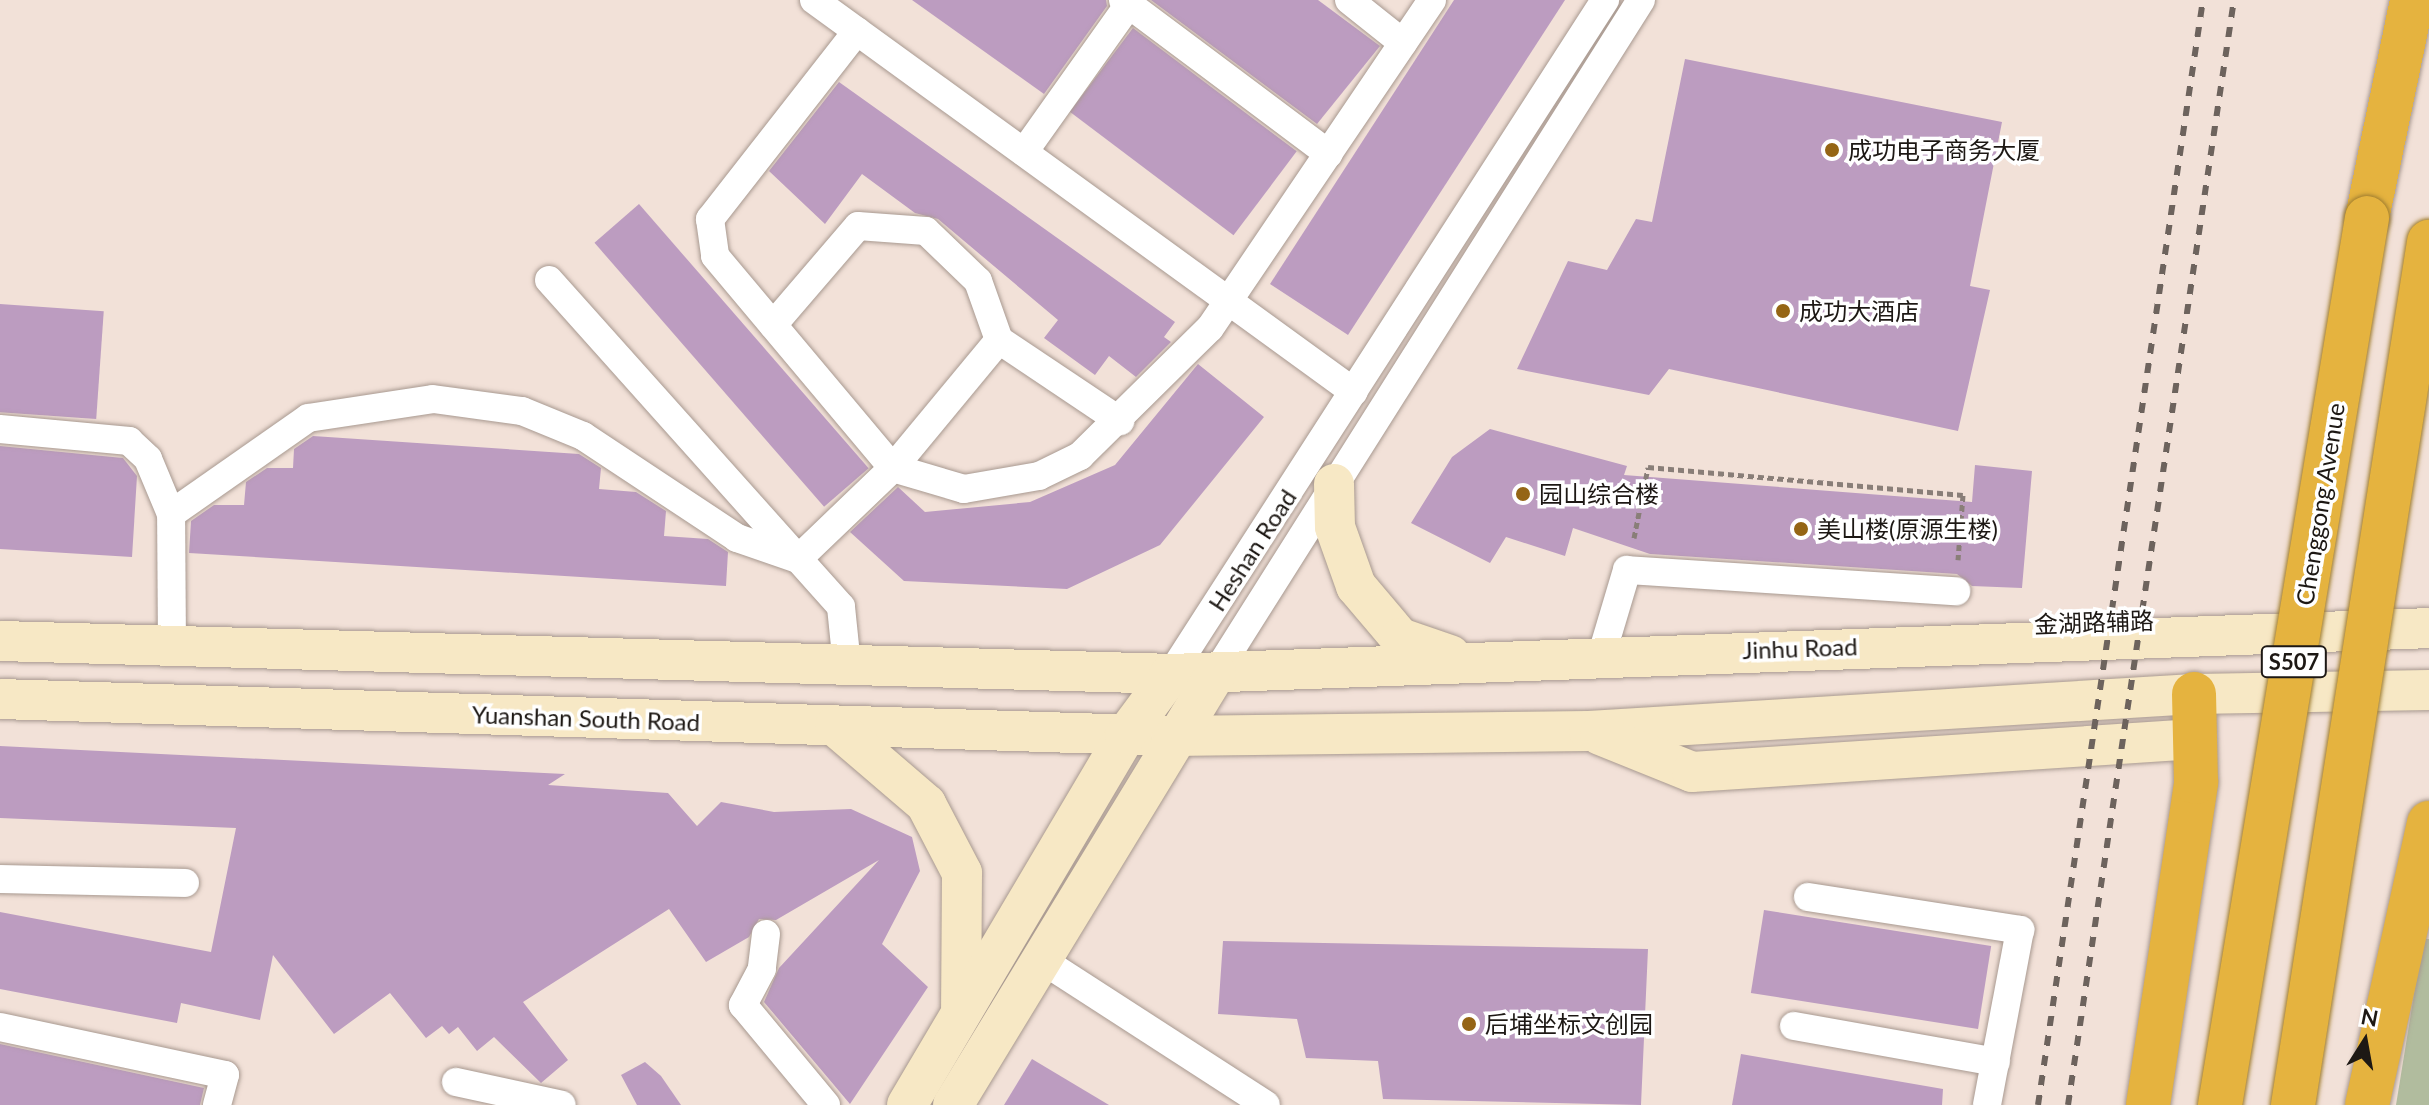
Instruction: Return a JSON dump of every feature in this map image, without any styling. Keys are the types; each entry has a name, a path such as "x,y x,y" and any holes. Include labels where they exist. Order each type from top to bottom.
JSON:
{"highway":[{"name":"Chenggong Avenue","path":"2220,1105 2367,218 2412,0"},
{"name":"S507","path":"2293,1105 2429,242"},
{"path":"2148,1105 2196,782 2194,694"},
{"path":"2367,1105 2429,823"}],"main road":[{"path":"1334,484 1335,527 1356,586 1400,638 1473,662"},
{"name":"金湖路辅路","path":"1761,650 1853,631 2429,613"},
{"name":"Jinhu Road","path":"1171,674 1761,650 2429,628"},
{"path":"0,641 1171,674"},
{"name":"Heshan Road","path":"953,1105 1171,736 1216,673"},
{"name":"Heshan Road","path":"907,1105 1125,736 1171,674"},
{"path":"1171,736 1589,731 2194,694 2429,690"},
{"name":"Yuanshan South Road","path":"0,699 1171,736"},
{"path":"835,726 926,804 962,873 961,1014"},
{"path":"1589,731 1692,772 2195,739"}],"street":[{"path":"814,0 1354,392"},
{"path":"1349,0 1403,43"},
{"path":"857,31 710,219 715,256 893,468 964,489 1039,476 1080,456 1120,421 1231,303 1432,0"},
{"name":"Heshan Road","path":"1171,674 1605,0"},
{"name":"Heshan Road","path":"1216,673 1641,0"},
{"path":"1024,152 1128,1 1329,154"},
{"path":"773,325 858,226 926,231 954,253 978,281 999,340 1120,421"},
{"path":"549,280 841,607 847,665"},
{"path":"798,559 893,468 999,340"},
{"path":"171,514 308,418 433,399 522,411 583,436 737,538 798,559"},
{"path":"0,429 129,441 148,459 171,514 172,646"},
{"path":"1601,657 1627,570 1956,591"},
{"path":"0,879 185,883"},
{"path":"1808,897 2020,930 1987,1105"},
{"path":"766,934 762,969 743,1005 826,1105"},
{"path":"1039,958 1266,1105"},
{"path":"1794,1026 1996,1062"},
{"path":"0,1027 225,1075 217,1105"},
{"path":"456,1082 562,1105"}],"path":[{"path":"1627,570 1648,467 1963,495 1956,591"}],"green space":[{"path":"2423,939 2429,939 2429,1105 2396,1105"}],"building":[{"path":"912,0 1106,0 1107,6 1044,94"},
{"path":"1151,0 1318,0 1380,46 1317,124"},
{"path":"1454,0 1565,0 1348,335 1270,284"},
{"path":"1133,28 1297,151 1234,235 1070,112"},
{"path":"1685,59 2002,122 1970,286 1990,290 1958,431 1669,369 1649,395 1517,369 1568,261 1607,270 1636,219 1652,222"},
{"path":"839,82 1175,322 1164,337 1171,342 1136,377 1109,356 1095,375 1044,338 1058,320 938,219 915,213 862,174 825,224 769,171"},
{"path":"639,204 869,468 824,507 594,243"},
{"path":"0,304 104,311 96,419 0,412"},
{"path":"1198,364 1264,417 1160,545 1067,589 904,581 850,532 898,487 925,512 1030,502 1115,465"},
{"path":"1490,429 1627,466 1624,475 1972,502 1975,465 2032,471 2022,588 1972,586 1957,574 1650,554 1573,528 1565,556 1506,537 1490,563 1411,523 1452,457"},
{"path":"313,436 579,454 601,468 599,489 636,492 666,511 664,536 708,539 728,552 726,586 189,553 191,521 214,505 244,505 246,482 267,468 293,468 294,449"},
{"path":"0,446 123,458 137,476 132,557 0,549"},
{"path":"0,746 565,774 548,785 668,793 697,826 721,802 774,812 851,809 912,837 920,871 882,944 928,987 850,1104 764,1002 779,968 879,860 776,920 759,919 749,937 706,962 669,909 523,1002 568,1060 541,1083 494,1037 477,1051 458,1027 449,1034 442,1026 426,1038 390,993 334,1034 273,955 260,1020 181,1003 177,1023 0,989 0,912 211,952 236,828 0,818"},
{"path":"1764,910 1991,946 1978,1029 1751,993"},
{"name":"后埔坐标文创园","path":"1223,941 1648,949 1641,1105 1383,1099 1378,1061 1306,1058 1297,1019 1218,1014"},
{"path":"0,1044 204,1088 200,1105 0,1105"},
{"path":"1741,1054 1943,1089 1942,1105 1732,1105"},
{"path":"1032,1059 1109,1105 1004,1105"},
{"path":"645,1062 661,1076 681,1105 637,1105 621,1075"}],"railway":[{"path":"2038,1105 2203,0"},
{"path":"2068,1105 2234,0"}],"place":[{"name":"成功电子商务大厦","path":"1832,150"},
{"name":"成功大酒店","path":"1783,311"},
{"name":"园山综合楼","path":"1523,494"},
{"name":"美山楼(原源生楼)","path":"1801,529"},
{"name":"后埔坐标文创园","path":"1469,1024"}]}
